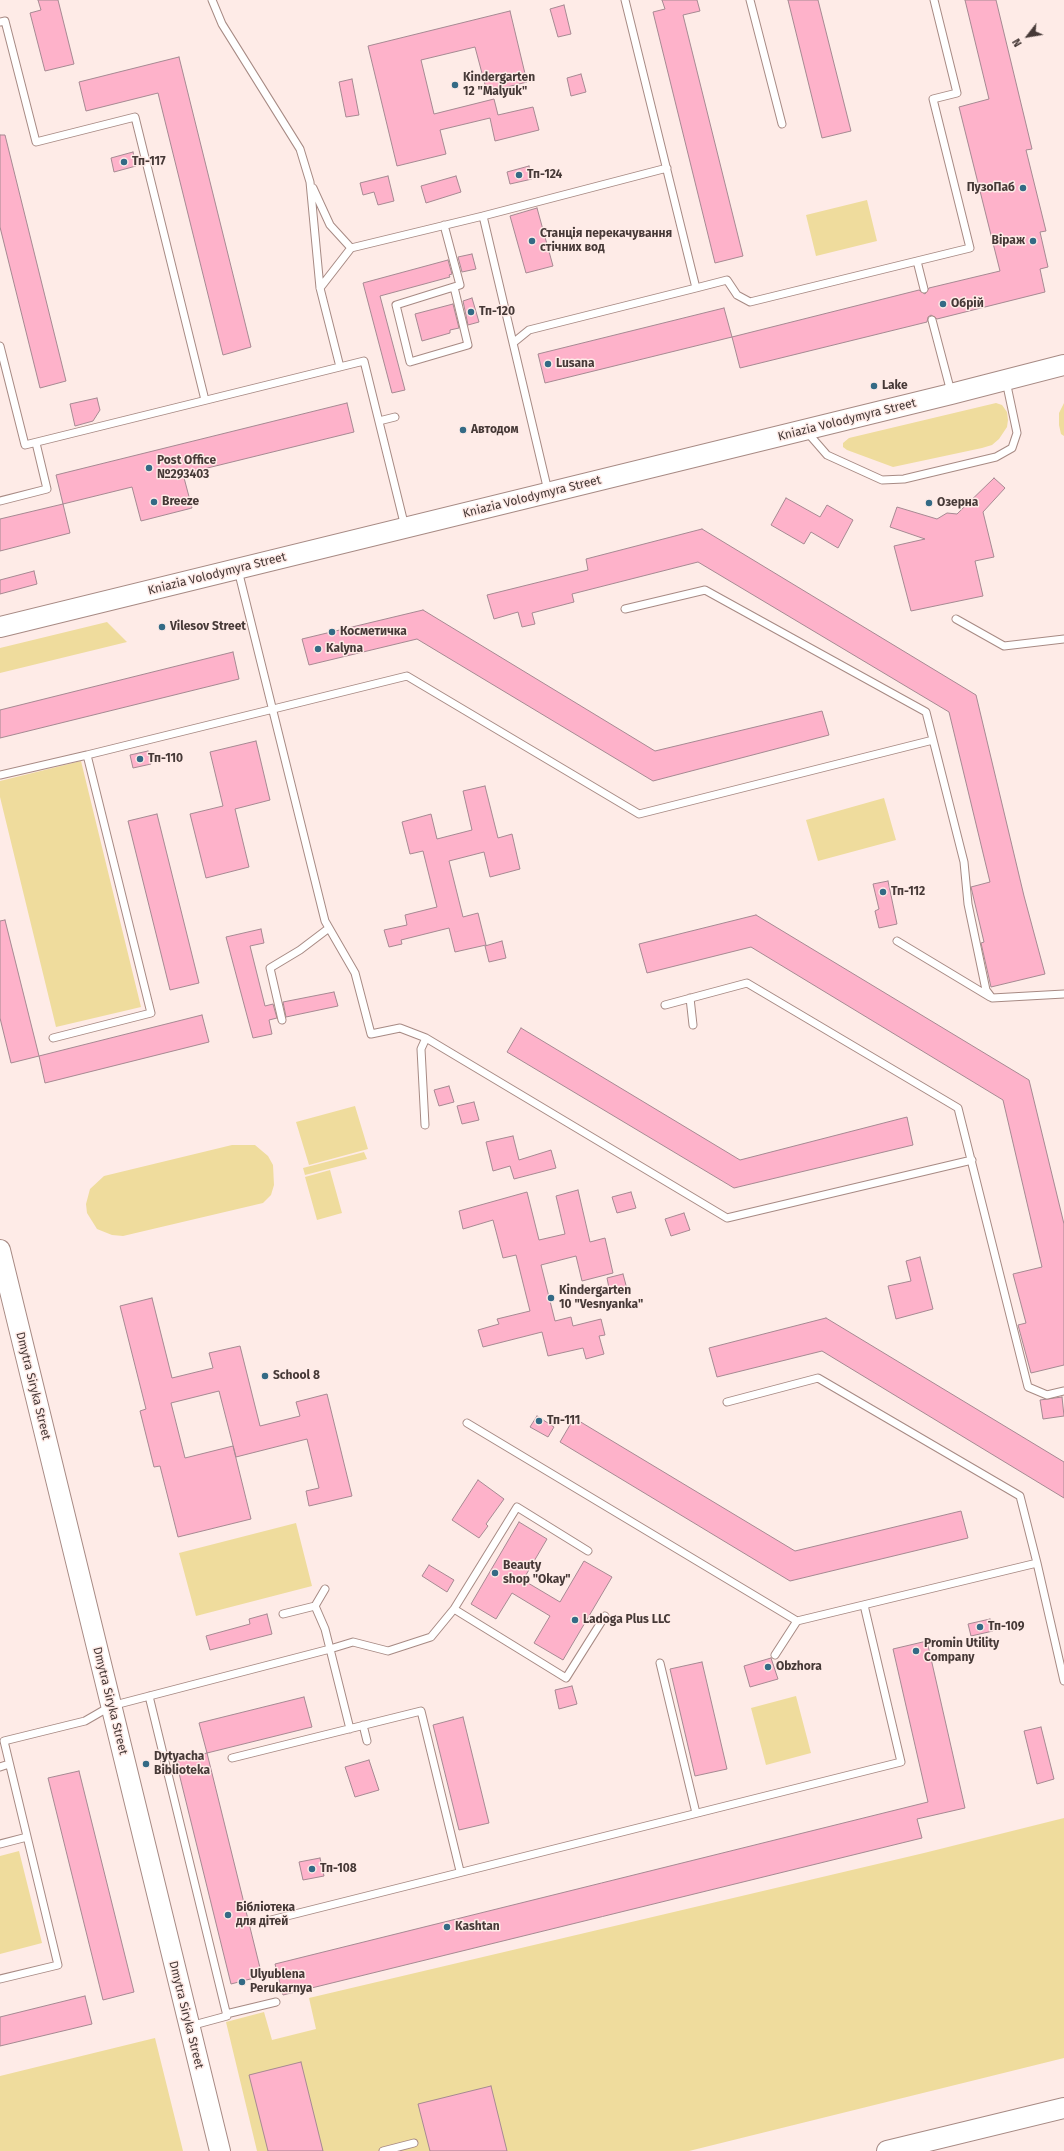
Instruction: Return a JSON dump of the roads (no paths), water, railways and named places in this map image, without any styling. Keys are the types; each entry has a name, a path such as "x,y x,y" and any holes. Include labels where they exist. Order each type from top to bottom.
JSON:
{"main road":[{"name":"Kniazia Volodymyra Street","path":"0,627 952,394 1005,379 1064,365"},
{"name":"Dmytra Siryka Street","path":"0,1250 220,2151"},
{"path":"887,2151 1064,2108"}],"lane":[{"path":"212,0 222,24 300,149 310,182 330,225 351,248"},
{"path":"625,0 696,288"},
{"path":"750,0 782,124"},
{"path":"512,343 529,330 727,280 737,295 750,302 970,248 934,99 957,93 934,0"},
{"path":"0,22 5,21 36,142 135,118 205,400"},
{"path":"320,288 351,248 483,216 667,168"},
{"path":"310,182 320,288 340,367"},
{"path":"483,216 548,493"},
{"path":"444,225 460,285 396,305 410,362 468,345 454,287"},
{"path":"917,261 924,289"},
{"path":"932,320 952,394"},
{"path":"0,346 25,445 364,361 406,528"},
{"path":"805,430 827,455 882,480 904,479 996,457 1012,448 1017,433 1005,379"},
{"path":"379,421 395,417"},
{"path":"0,501 47,489 36,442"},
{"path":"238,569 325,921 355,973 370,1034 400,1028 426,1038 727,1218 972,1160"},
{"path":"625,609 705,590 926,712 964,862 968,904 986,990 992,998"},
{"path":"956,619 1004,646 1064,639"},
{"path":"0,776 407,676 639,814 933,740"},
{"path":"53,1038 151,1013 87,755"},
{"path":"282,1020 270,968 300,950 329,928"},
{"path":"897,941 992,998 1064,994"},
{"path":"665,1005 747,983 958,1108 1028,1387 1047,1395 1064,1391"},
{"path":"690,998 693,1025"},
{"path":"425,1125 421,1049 426,1038"},
{"path":"727,1402 818,1378 1020,1496 1064,1681"},
{"path":"466,1423 797,1621"},
{"path":"2,1740 85,1721 111,1706 353,1642 388,1651 431,1637 454,1609 517,1507 588,1551"},
{"path":"775,1655 797,1621 1037,1563"},
{"path":"283,1614 315,1606 325,1589"},
{"path":"271,1920 460,1871 901,1762 864,1605"},
{"path":"315,1606 326,1629 350,1729"},
{"path":"454,1609 566,1678 605,1616"},
{"path":"660,1663 696,1813"},
{"path":"148,1696 226,2014"},
{"path":"232,1758 421,1711 460,1871"},
{"path":"363,1726 367,1741"},
{"path":"0,1733 9,1764 58,1965 0,1979"},
{"path":"0,1767 9,1764"},
{"path":"0,1844 27,1837"},
{"path":"189,2026 227,2016 226,2014 276,2002"},
{"path":"383,2151 414,2143"}],"place":[{"name":"Kindergarten 12 \"Malyuk\"","path":"455,85"},
{"name":"Тп-117","path":"124,162"},
{"name":"Тп-124","path":"519,175"},
{"name":"ПузоПаб","path":"1023,188"},
{"name":"Станція перекачування стічних вод","path":"532,241"},
{"name":"Віраж","path":"1033,241"},
{"name":"Обрiй","path":"943,304"},
{"name":"Тп-120","path":"471,312"},
{"name":"Lusana","path":"548,364"},
{"name":"Lake","path":"874,386"},
{"name":"Автодом","path":"463,430"},
{"name":"Post Office №293403","path":"149,468"},
{"name":"Breeze","path":"154,502"},
{"name":"Озерна","path":"929,503"},
{"name":"Vilesov Street","path":"162,627"},
{"name":"Косметичка","path":"332,632"},
{"name":"Kalyna","path":"318,649"},
{"name":"Тп-110","path":"140,759"},
{"name":"Тп-112","path":"883,892"},
{"name":"Kindergarten 10 \"Vesnyanka\"","path":"551,1298"},
{"name":"School 8","path":"265,1376"},
{"name":"Тп-111","path":"539,1421"},
{"name":"Beauty shop \"Okay\"","path":"495,1573"},
{"name":"Ladoga Plus LLC","path":"575,1620"},
{"name":"Тп-109","path":"980,1627"},
{"name":"Promin Utility Company","path":"916,1651"},
{"name":"Obzhora","path":"768,1667"},
{"name":"Dytyacha Biblioteka","path":"146,1764"},
{"name":"Тп-108","path":"312,1869"},
{"name":"Бібліотека для дітей","path":"228,1915"},
{"name":"Kashtan","path":"447,1927"},
{"name":"Ulyublena Perukarnya","path":"242,1982"}]}
